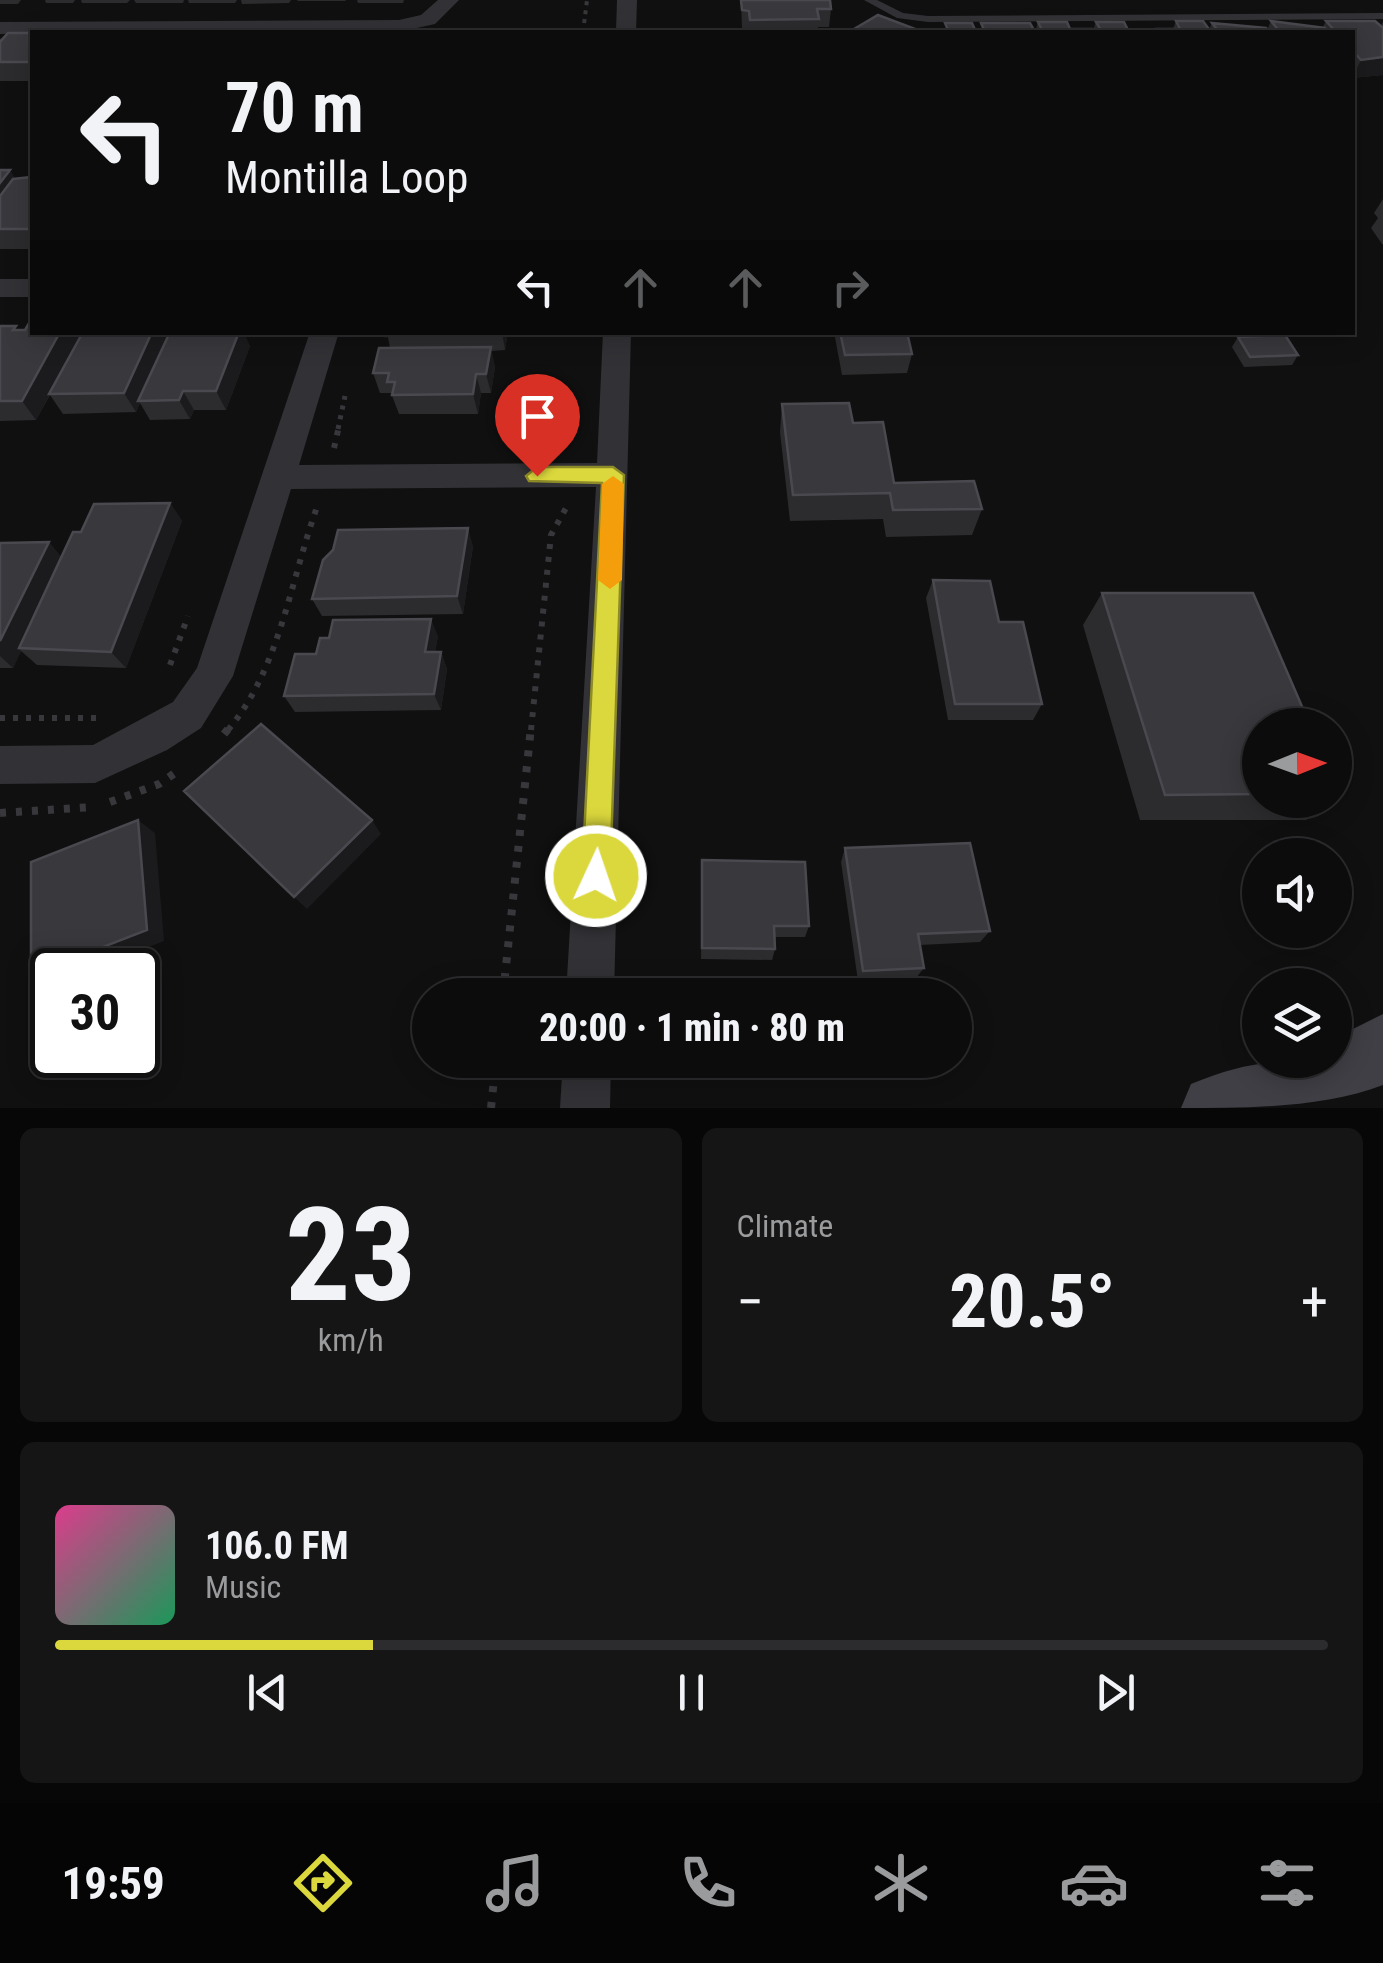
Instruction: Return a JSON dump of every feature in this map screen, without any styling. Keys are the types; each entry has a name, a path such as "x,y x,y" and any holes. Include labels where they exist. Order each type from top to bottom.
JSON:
{"street":[{"path":"0,28 399,26 428,20 449,0"},
{"path":"626,30 628,0"},
{"path":"0,288 30,288"},
{"path":"0,764 95,764 153,737 187,714 214,676 324,335"},
{"path":"591,978 618,335"},
{"path":"281,477 613,475"},
{"path":"1214,1108 1350,1067 1383,1047"},
{"path":"584,1108 586,1078"}],"lane":[{"path":"869,0 901,16 928,18 1383,16"}],"path":[{"path":"582,30 587,0"},
{"path":"505,978 551,535 566,508 572,475"},
{"path":"168,672 194,600"},
{"path":"0,718 98,718 114,713"},
{"path":"491,1108 494,1078"}],"building":[{"path":"741,0 830,0 831,9 817,9 819,19 750,20 749,11 742,10"},
{"path":"878,15 918,30 852,30"},
{"path":"1176,21 1203,21 1210,30 1158,29 1180,29"},
{"path":"1271,21 1327,30 1278,30"},
{"path":"1326,21 1375,21 1383,28 1383,57 1361,60 1355,53 1355,30 1334,30"},
{"path":"1038,22 1067,22 1070,29 1093,30 1042,30"},
{"path":"1096,22 1124,22 1128,30 1101,30"},
{"path":"945,23 972,23 975,30 948,30"},
{"path":"981,23 1030,23 1034,30 984,30"},
{"path":"1212,23 1268,30 1217,30"},
{"path":"8,33 30,33 30,62 0,62 0,42"},
{"path":"0,170 10,170 0,183"},
{"path":"30,177 30,229 0,229 0,196 13,179"},
{"path":"30,321 30,335 58,335 22,401 0,401 0,326 25,330"},
{"path":"81,335 151,335 124,393 49,394"},
{"path":"169,335 238,335 216,391 183,391 179,400 138,401"},
{"path":"841,335 908,335 912,354 845,355"},
{"path":"1285,335 1298,355 1250,357 1238,337"},
{"path":"491,347 486,374 476,374 473,394 392,395 395,382 387,382 389,373 373,373 379,348"},
{"path":"849,403 853,423 883,422 894,483 974,481 982,509 893,510 890,493 793,495 782,404"},
{"path":"170,503 111,652 19,648 73,532 81,532 94,504"},
{"path":"468,528 457,596 312,599 323,560 333,550 338,530"},
{"path":"49,542 0,641 0,543"},
{"path":"933,580 990,581 999,622 1023,622 1042,704 955,704"},
{"path":"1102,593 1253,593 1303,708 1242,708 1242,794 1165,795"},
{"path":"431,619 425,652 441,652 434,694 284,696 295,654 316,654 320,638 329,638 333,620"},
{"path":"261,724 372,820 294,897 184,791"},
{"path":"138,820 147,930 101,948 31,948 31,862"},
{"path":"970,843 990,931 918,934 924,968 863,971 845,848"},
{"path":"702,860 805,862 809,926 774,926 775,949 702,948"}],"slow traffic":[{"path":"610,580 613,484"}],"route":[{"path":"537,476 613,475 596,876"}]}
